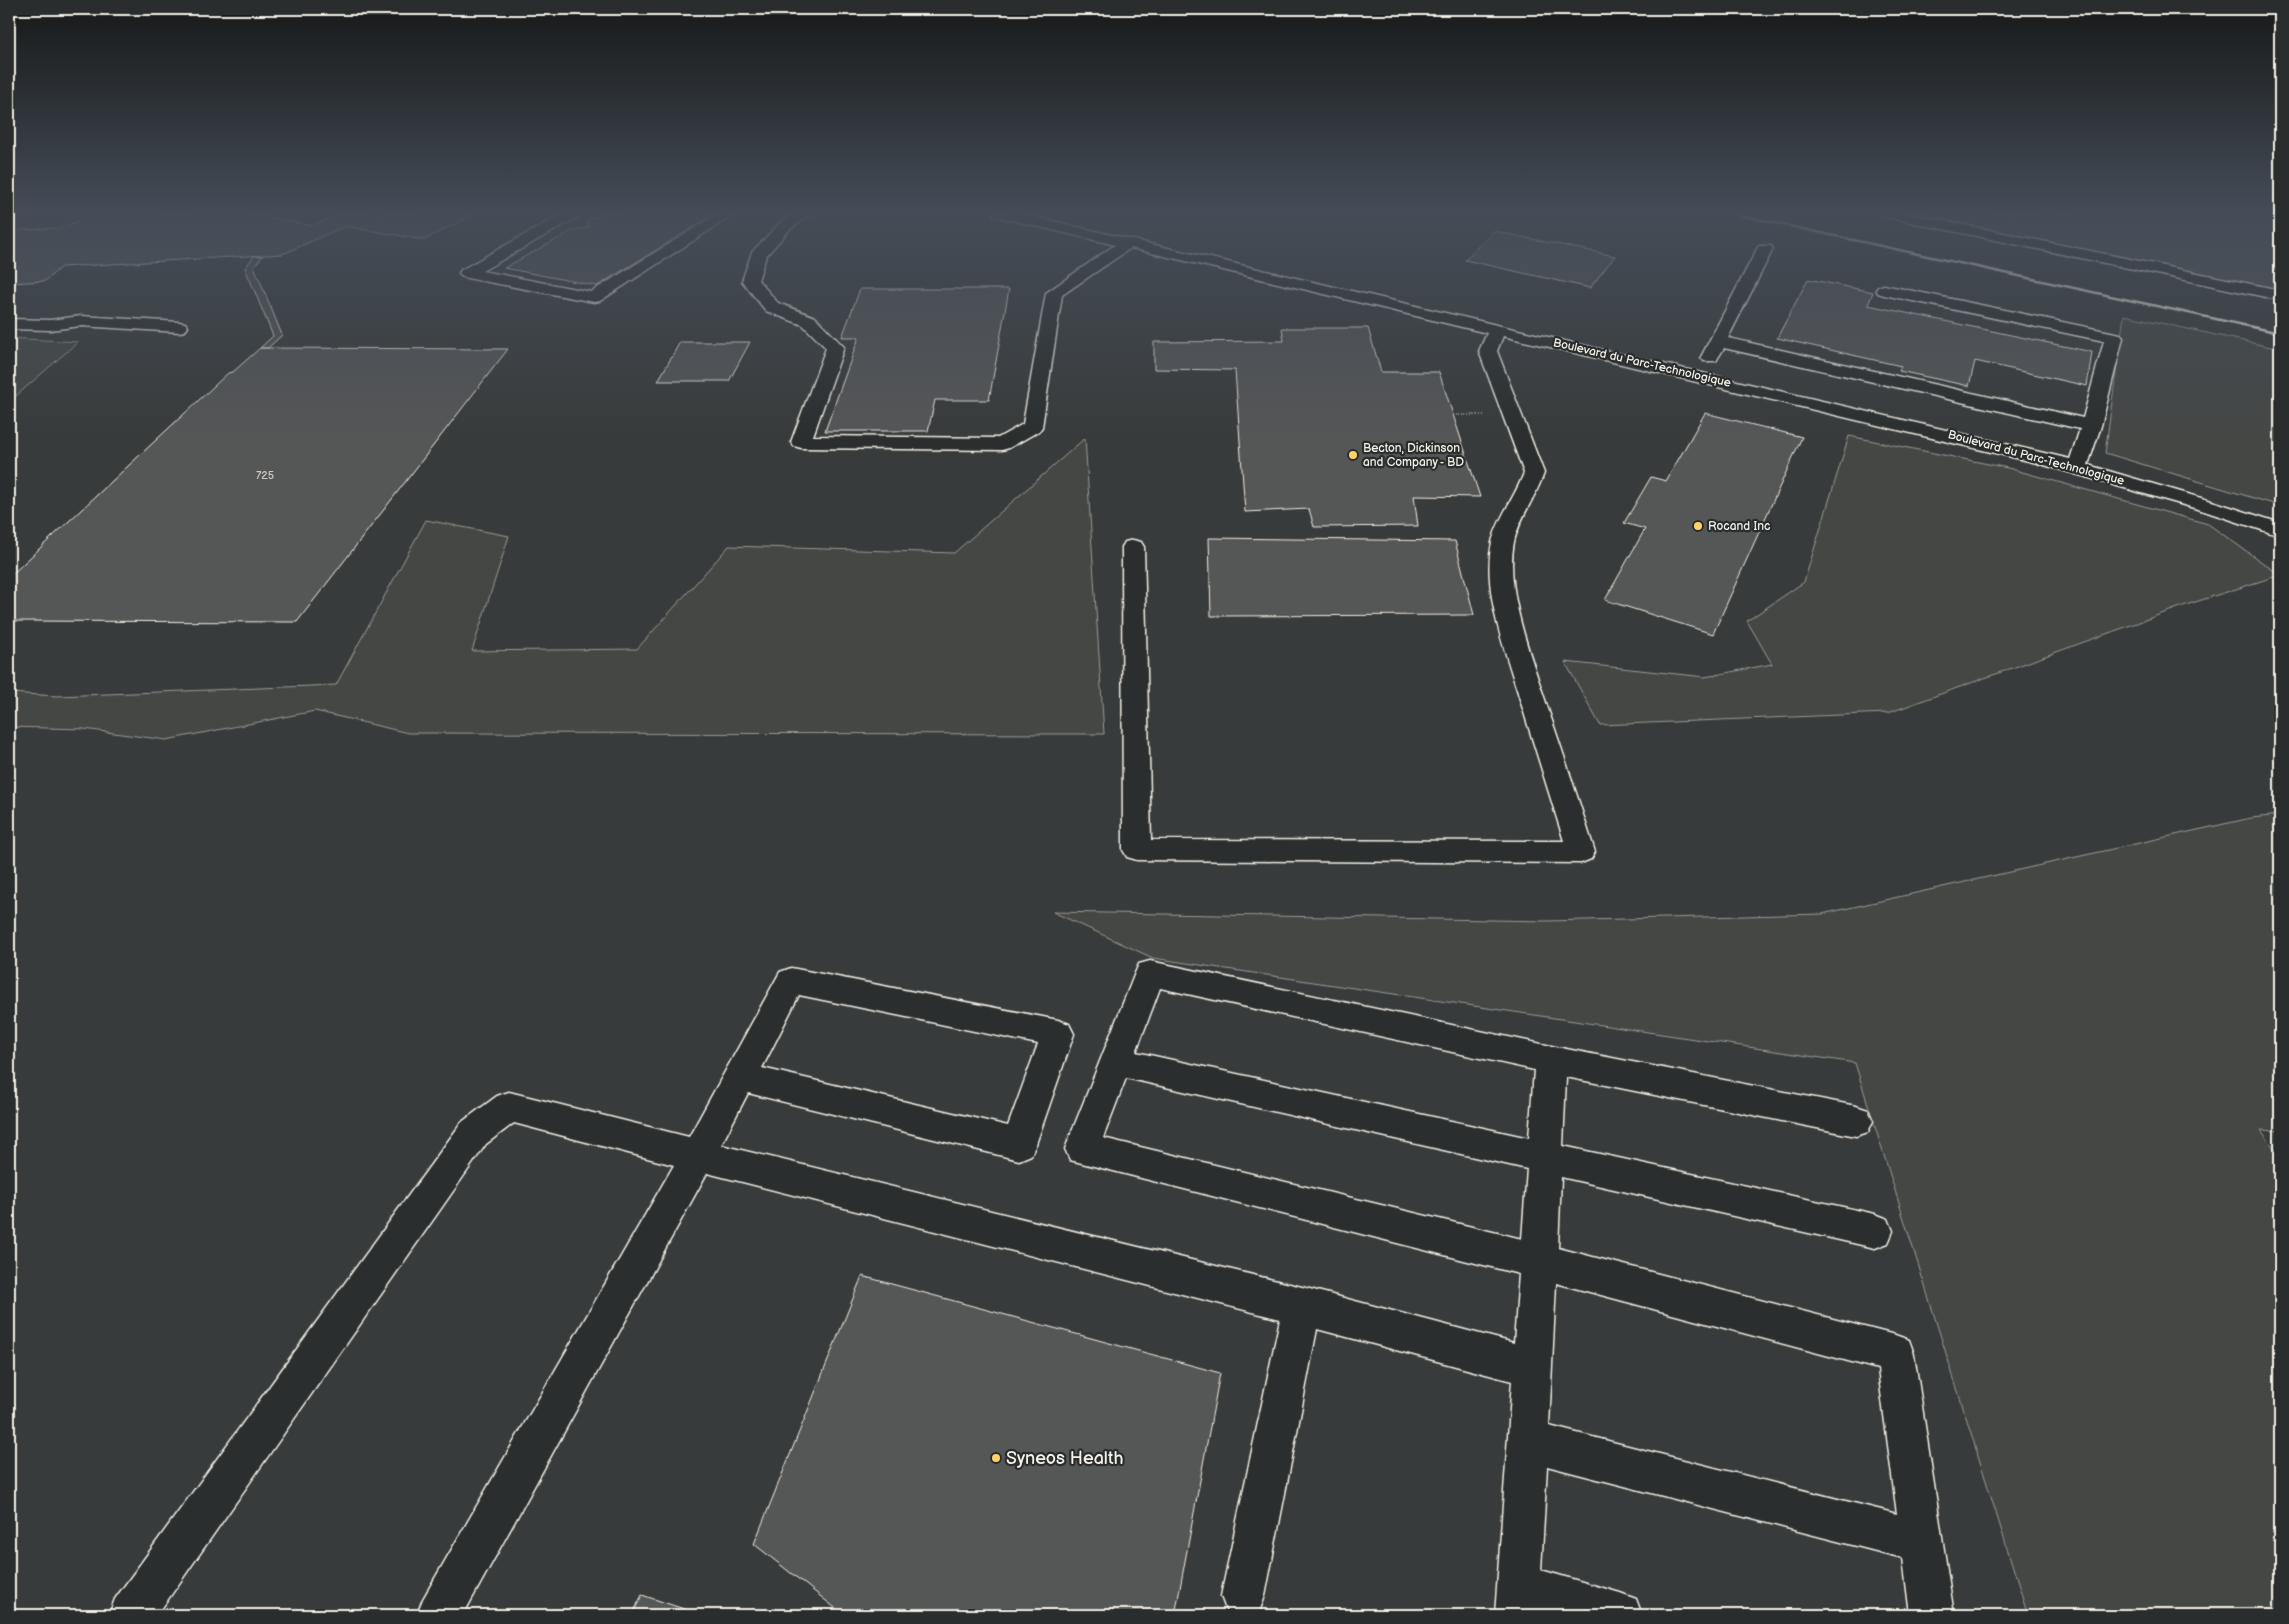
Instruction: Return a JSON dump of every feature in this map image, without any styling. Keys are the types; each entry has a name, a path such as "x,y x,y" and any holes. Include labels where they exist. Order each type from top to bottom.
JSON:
{"street":[{"path":"547,289 594,298 609,289"},
{"path":"757,289 772,307 809,321 835,347 801,442 1002,444 1032,427 1054,293 1060,289"},
{"name":"Boulevard du Parc-Technologique","path":"1326,289 2077,467 2208,506 2280,530"},
{"path":"1701,377 1744,289"},
{"path":"2250,289 2280,295"},
{"path":"1884,290 2114,338 2091,426 2077,467"},
{"path":"9,315 62,314 86,321"},
{"path":"9,324 50,325 86,321 179,326"},
{"path":"1133,547 1137,850 1580,852 1513,637 1506,601 1502,547 1511,519 1534,473 1488,350 1497,329"},
{"path":"1717,341 2091,426"},
{"path":"1856,1121 1551,1060 1150,972 1082,1149 1539,1261 1895,1354 1932,1615"},
{"path":"439,1615 698,1155 791,981 1058,1034 1019,1144 741,1077"},
{"path":"1551,1060 1518,1601 1620,1615"},
{"path":"1116,1062 1875,1231"},
{"path":"131,1615 474,1133 509,1107 1302,1306 1532,1367"},
{"path":"1244,1596 1302,1306"},
{"path":"1528,1441 1922,1542"}],"path":[{"path":"1453,415 1491,415"}],"shaded area":[{"path":"9,289 2280,289 2280,1615 9,1615"},
{"path":"2124,315 2280,349 2280,506 2105,453"},
{"path":"9,338 78,342 9,402"},
{"path":"1849,436 2008,468 2208,524 2280,575 2189,604 1888,713 1600,725 1565,662 1705,677 1772,664 1747,621 1804,582"},
{"path":"1085,438 1104,734 408,733 315,711 166,740 84,729 9,727 9,693 57,696 336,685 426,520 509,536 472,651 637,649 729,546 954,553"},
{"path":"2280,815 2280,1131 2261,1130 2280,1156 2280,1615 2028,1615 1855,1063 1153,958 1053,912 1546,921 1822,914 2251,818"}],"building":[{"path":"254,289 263,289 282,335 268,348 260,348 273,336"},
{"path":"860,289 1009,289 989,400 935,400 928,431 825,431 859,337 842,337"},
{"path":"1803,289 1857,289 1873,292 1868,305 2092,352 2087,386 1975,361 1969,386 1899,371 1901,366 1777,338"},
{"path":"2260,289 2280,289 2280,293"},
{"name":"Becton, Dickinson and Company - BD","path":"1282,328 1368,328 1381,372 1439,372 1480,497 1414,496 1418,526 1314,527 1309,509 1245,512 1235,370 1154,369 1154,342 1284,341"},
{"path":"680,342 750,342 729,381 658,381"},
{"path":"260,348 508,349 297,622 9,621 9,577 228,373 233,372"},
{"name":"Rocand Inc","path":"1705,413 1802,437 1713,634 1605,600 1645,529 1624,523 1651,477 1666,481"},
{"path":"1209,538 1455,541 1474,615 1211,616"},
{"name":"Syneos Health","path":"862,1276 1220,1373 1175,1615 838,1615 839,1611 754,1544"},
{"path":"642,1595 702,1615 632,1615"}],"railway":[{"path":"2077,289 2280,333"}],"place":[{"name":"Becton, Dickinson and Company - BD","path":"1353,455"},
{"name":"Rocand Inc","path":"1698,526"},
{"name":"Syneos Health","path":"996,1458"}]}
